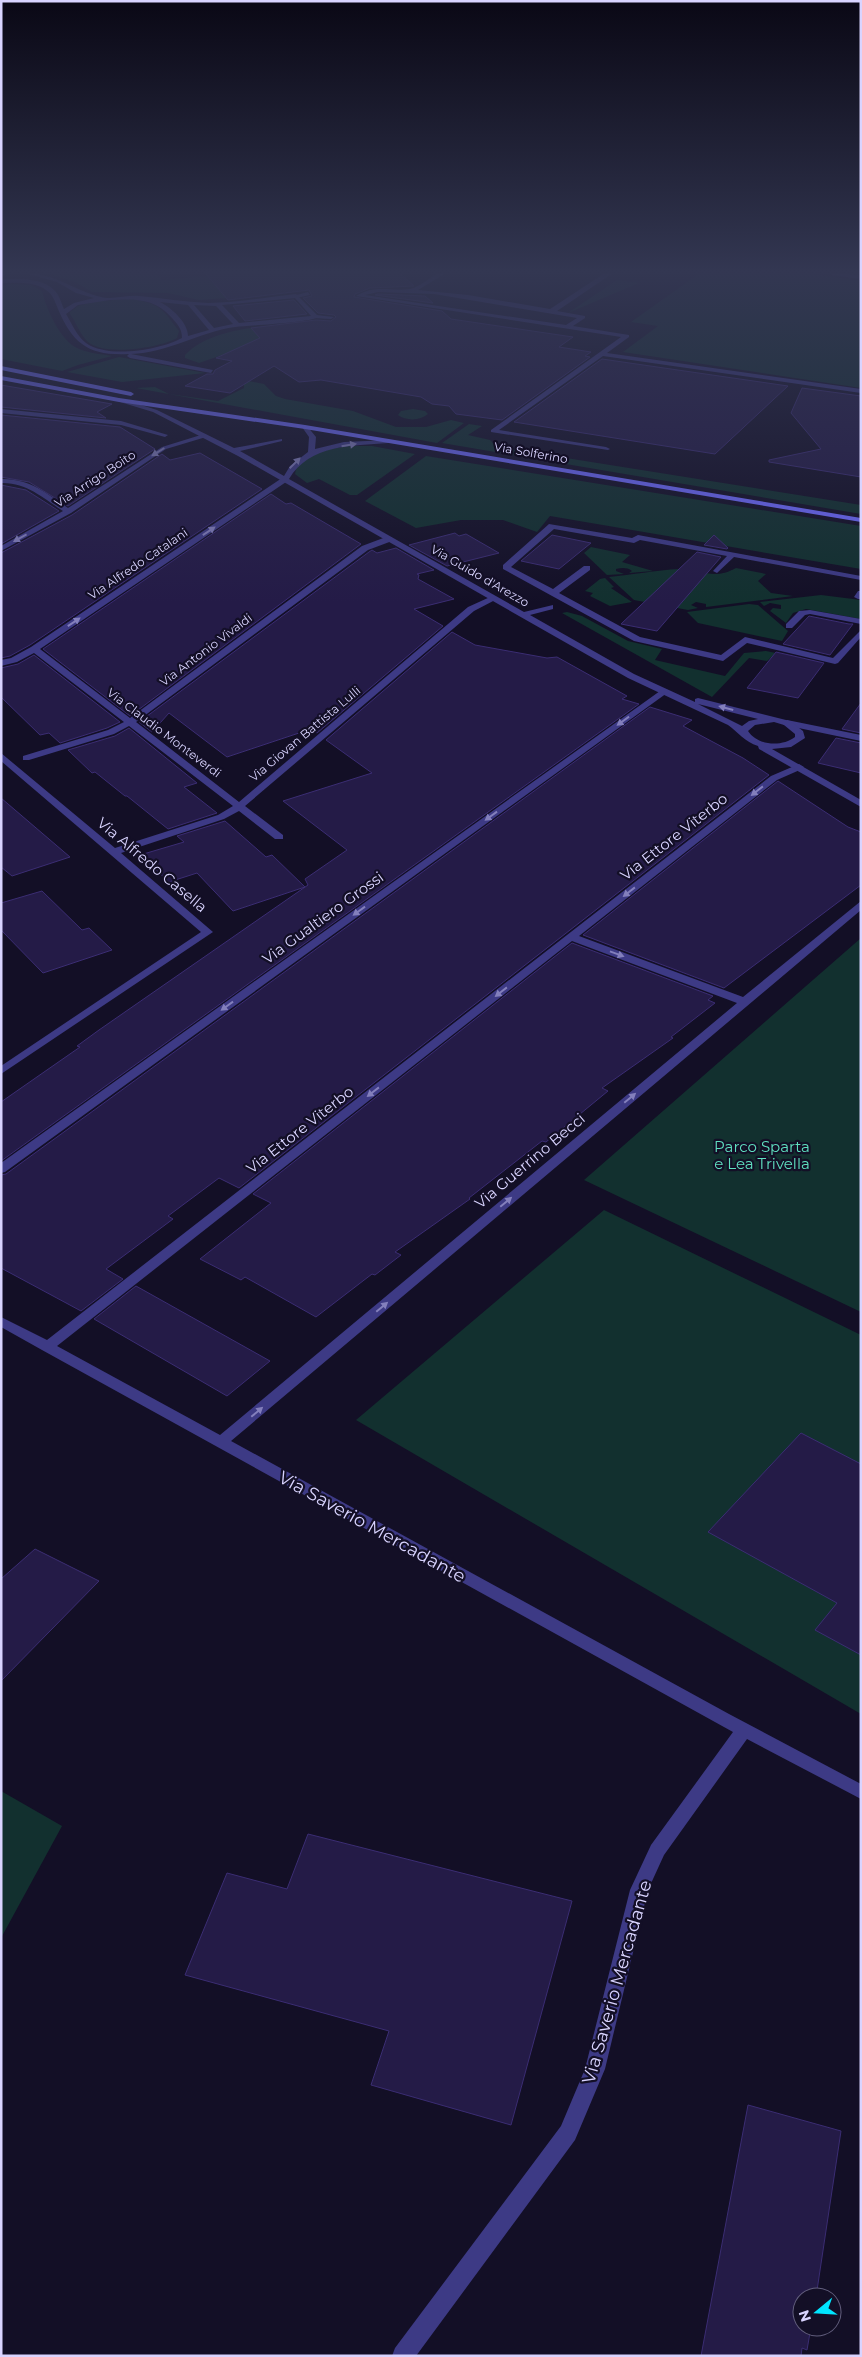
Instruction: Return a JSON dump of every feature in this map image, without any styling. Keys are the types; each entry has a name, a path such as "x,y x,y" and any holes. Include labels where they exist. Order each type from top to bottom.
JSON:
{"main road":[{"name":"Via Solferino","path":"28,383 120,400 305,427 861,520"},
{"name":"Via Solferino","path":"78,383 196,410"}],"street":[{"path":"560,383 493,431 606,449"},
{"path":"805,383 861,391"},
{"name":"Via Guido d'Arezzo","path":"120,400 155,411 232,450 662,693"},
{"path":"1,411 121,423 165,435"},
{"path":"305,427 313,437 311,451"},
{"name":"Via Arrigo Boito","path":"1,549 68,511 164,448 204,436"},
{"path":"232,450 280,440"},
{"path":"285,480 289,469 296,461 311,451 388,441"},
{"path":"3,479 27,485 68,511"},
{"name":"Via Alfredo Catalani","path":"1,663 14,660 34,649 285,480"},
{"path":"861,578 638,537 634,541 552,526 506,567 637,640 723,658 745,640 835,661 861,632"},
{"name":"Via Antonio Vivaldi","path":"26,758 111,732 129,723 364,548 389,539"},
{"path":"717,571 733,554"},
{"path":"552,593 587,568"},
{"name":"Via Giovan Battista Lulli","path":"113,852 221,817 240,806 472,609 493,599"},
{"path":"521,615 569,602"},
{"path":"789,626 802,613 810,612 861,622"},
{"name":"Via Claudio Monteverdi","path":"34,649 279,837"},
{"path":"662,693 773,720 857,737"},
{"path":"662,693 730,722 743,731 749,739 861,804"},
{"name":"Via Gualtiero Grossi","path":"1,1169 662,693"},
{"path":"743,731 746,726 753,723 773,720"},
{"path":"787,723 796,727 800,733 794,749 799,767"},
{"path":"756,743 778,746 818,736 857,737"},
{"name":"Via Alfredo Casella","path":"1,756 208,932 1,1071"},
{"name":"Via Ettore Viterbo","path":"47,1347 774,778 799,767"},
{"name":"Via Guerrino Becci","path":"220,1443 861,904"},
{"path":"571,937 745,1002"},
{"name":"Via Saverio Mercadante","path":"1,1321 744,1730 861,1792"},
{"name":"Via Saverio Mercadante","path":"403,2356 568,2133 595,2069 639,1890 657,1850 744,1730"}],"green space":[{"path":"828,383 861,383 861,388"},
{"path":"244,384 264,384 276,396 285,399 353,411 396,427 426,427 451,420 464,423 437,443 136,388 155,387 169,394 218,401 244,388"},
{"path":"413,409 425,411 428,414 421,418 413,419 398,415 401,411"},
{"path":"469,424 482,426 468,435 490,440 497,447 861,505 861,514 442,443"},
{"path":"350,446 372,446 415,454 357,495 350,495 319,479 307,483 295,474 297,466 309,456 325,450"},
{"path":"426,456 861,526 861,569 550,516 537,532 503,520 461,520 416,528 365,501"},
{"path":"591,547 630,555 622,562 653,571 629,573 632,571 622,568 616,569 616,571 624,574 607,575 584,553"},
{"path":"736,568 766,574 758,581 771,593 793,596 706,607 706,604 696,602 691,605 698,608 688,610 634,600 609,577 679,569 721,574"},
{"path":"605,578 614,587 611,588 632,602 610,606 590,596 593,593 585,591 600,579"},
{"path":"821,595 861,600 861,619 806,609 793,613 786,623 770,611 773,608 781,609 781,605 770,603 764,606 760,602"},
{"path":"749,604 758,605 788,631 782,641 698,623 687,612"},
{"path":"567,612 582,616 628,641 662,649 655,660 725,676 744,653 766,651 776,653 767,661 749,658 712,697 562,613"},
{"name":"Parco Sparta e Lea Trivella","path":"861,938 861,1312 584,1180"},
{"path":"604,1210 861,1335 861,1714 356,1420"},
{"path":"1,1791 62,1826 1,1938"}],"building":[{"path":"191,383 246,383 230,393 185,386"},
{"path":"339,383 554,383 502,420 456,414 449,406 432,404 421,397"},
{"path":"568,383 767,383 788,386 715,454 514,422"},
{"path":"1,385 112,404 97,412 106,418 1,407"},
{"path":"802,388 861,396 861,477 769,462 769,460 821,449 791,413"},
{"path":"1,415 120,427 155,449 68,506 29,482 1,477"},
{"path":"200,453 262,489 30,645 10,656 1,658 1,553 72,515 162,454 170,460"},
{"path":"1,485 26,490 59,511 1,544"},
{"path":"271,494 286,504 291,503 361,544 130,716 43,649"},
{"path":"455,533 459,536 466,534 499,553 447,566 409,545"},
{"path":"552,535 591,543 559,569 521,561"},
{"path":"714,535 728,548 727,549 704,545"},
{"path":"396,548 434,570 417,574 419,575 418,579 454,599 414,609 443,626 317,733 311,729 227,757 169,713 152,732 139,722 369,552 372,550 377,553"},
{"path":"697,552 721,557 657,631 621,624"},
{"path":"809,616 853,624 830,655 783,644"},
{"path":"452,632 475,645 547,658 557,657 627,696 622,699 639,704 1,1161 1,1102 80,1047 77,1046 99,1030 308,885 305,879 347,850 283,801 372,773 326,740"},
{"path":"776,652 824,663 798,698 747,688"},
{"path":"34,655 120,722 60,743 49,733 40,735 1,697 1,668 18,664"},
{"path":"861,703 861,733 842,729"},
{"path":"650,707 692,720 683,726 743,758 769,775 239,1188 219,1178 168,1216 173,1219 106,1269 123,1279 81,1311 1,1268 1,1175 6,1174"},
{"path":"129,728 197,783 184,787 217,813 168,829 95,772 92,773 68,750 115,736"},
{"path":"836,738 861,743 861,773 818,763"},
{"path":"778,781 848,827 861,832 861,885 724,988 583,935"},
{"path":"1,798 70,857 12,876 1,867"},
{"path":"225,821 266,857 272,855 305,887 233,911 197,873 169,882 140,855 184,842 177,836"},
{"path":"42,891 82,930 89,928 112,950 43,973 1,930 1,903"},
{"path":"572,943 713,996 708,1000 715,1003 671,1037 673,1038 602,1088 608,1091 546,1142 542,1141 470,1199 395,1252 401,1255 375,1275 372,1274 316,1317 245,1277 241,1280 200,1259 271,1203 253,1194"},
{"path":"136,1286 270,1361 227,1396 94,1319"},
{"path":"801,1433 861,1464 861,1655 815,1630 837,1603 708,1532"},
{"path":"35,1549 99,1581 1,1681 1,1579"},
{"path":"308,1834 572,1901 511,2125 371,2085 389,2031 185,1975 227,1873 287,1889"},
{"path":"748,2105 841,2131 818,2287 792,2287 792,2337 809,2337 807,2350 802,2348 801,2356 701,2356"}]}
